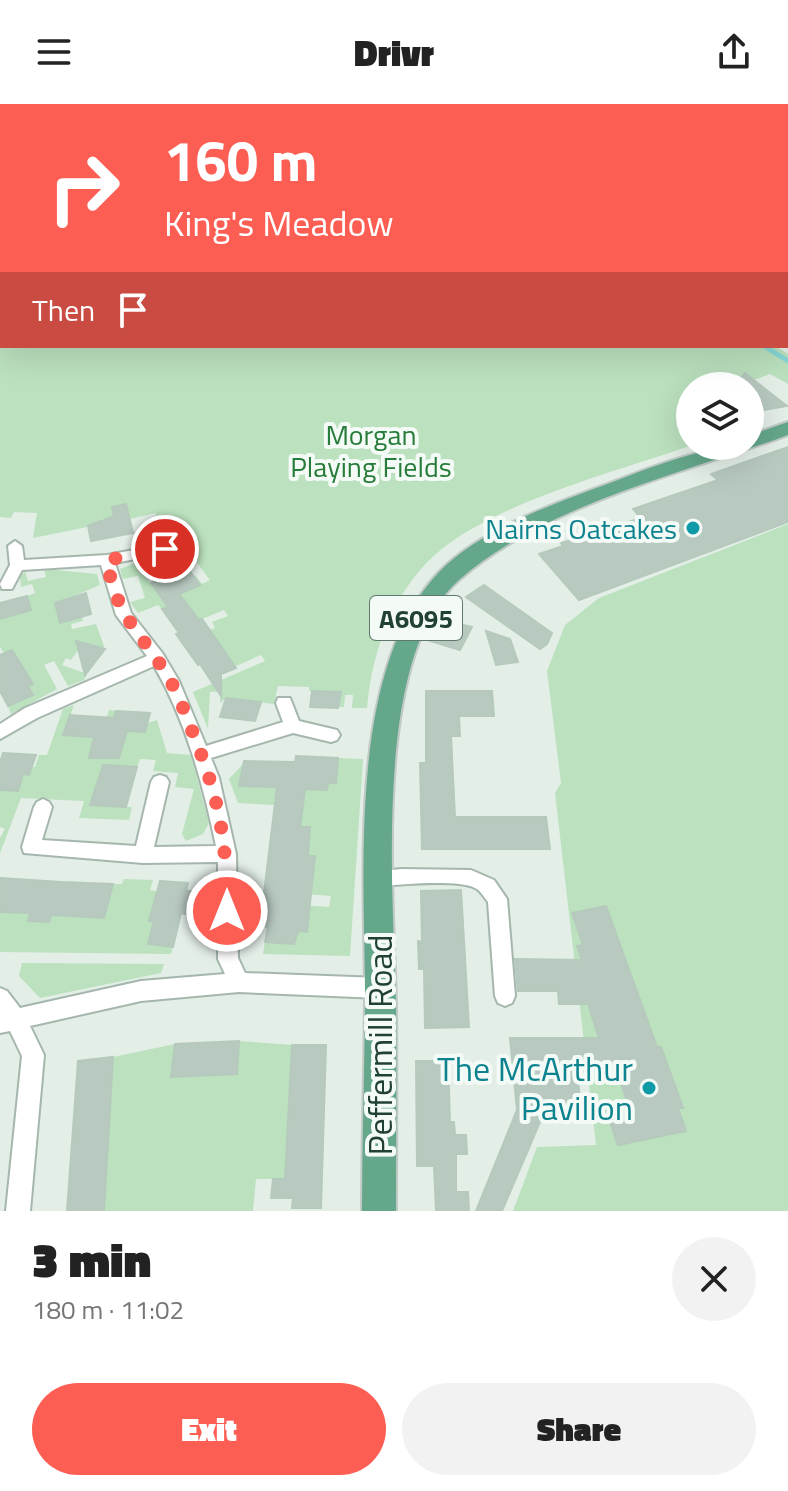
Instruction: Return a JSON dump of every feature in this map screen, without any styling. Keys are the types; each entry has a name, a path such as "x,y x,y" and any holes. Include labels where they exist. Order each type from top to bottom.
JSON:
{"main road":[{"path":"764,437 788,428"},
{"name":"Peffermill Road","path":"379,1211 379,878 387,723 393,683 413,623 432,594 451,574 488,546 529,524 702,460"}],"street":[{"path":"7,585 17,565 15,546"},
{"path":"17,565 107,560 165,549"},
{"path":"107,560 115,593 127,622 157,658 173,685 219,808 227,854 228,959 239,982"},
{"path":"0,732 31,713 157,658"},
{"path":"284,703 293,726"},
{"path":"201,754 293,726 331,735"},
{"path":"143,855 160,782"},
{"path":"43,807 31,847 143,855 227,854"},
{"path":"379,878 464,878 479,881 490,889 497,899 505,996"},
{"path":"8,1021 141,991 239,982 380,988"},
{"path":"0,998 8,1021 33,1055 18,1211"}],"green space":[{"name":"Morgan Playing Fields","path":"0,348 778,348 788,354 788,384 770,374 764,376 764,372 676,372 676,451 528,502 468,531 443,548 412,581 389,620 374,663 367,708 352,708 353,695 345,695 344,707 339,707 340,692 309,691 309,687 278,686 274,704 226,698 220,703 221,691 210,692 208,729 193,692 265,661 261,655 234,667 196,651 218,642 210,630 215,628 212,622 228,616 224,610 177,629 184,600 162,609 158,605 138,613 130,602 145,598 138,576 123,579 120,569 135,563 157,592 195,578 195,575 202,584 210,580 191,555 196,552 169,515 157,517 155,513 130,519 126,505 112,507 114,518 101,519 102,524 33,538 37,513 14,512 11,518 0,517"},
{"path":"788,524 788,1211 513,1211 537,1147 596,1145 555,793 561,783 547,671 565,625 599,598"},
{"path":"44,569 97,574 100,585 55,604 60,622 82,617 83,621 71,624 72,629 96,624 105,649 83,643 71,660 66,658 62,665 87,674 84,680 68,686 54,661 44,665 57,689 11,714 8,706 32,695 0,661 15,654 12,650 4,653 0,647 0,619 31,610 27,596 35,593 32,584 21,587 20,577 25,571 28,581 46,577"},
{"path":"74,705 63,735 94,737 89,758 107,758 109,749 98,749 109,710 116,711 111,729 145,732 148,723 157,720 167,753 191,755 209,823 203,834 186,841 182,834 194,789 175,787 178,773 153,771 156,760 140,759 137,767 103,765 90,804 132,807 129,820 79,818 84,801 21,798 0,853 0,838 5,829 0,827 0,790 17,790 23,774 29,774 35,767 39,755 47,755 63,709"},
{"path":"338,758 363,759 350,956 263,954 265,942 294,944 298,931 307,932 309,919 300,918 302,905 329,907 331,896 265,891 315,856 271,854 309,843 310,828 300,827 302,812 273,811 274,805 238,803 229,779 243,764 239,786 265,778 296,788 336,783"},
{"path":"124,879 153,880 150,890 162,892 149,920 154,921 148,944 173,947 171,954 0,952 0,912 30,913 29,921 49,922 51,915 104,918 113,884 122,884"},
{"path":"22,963 164,964 161,973 40,998 19,976"},
{"path":"239,1041 292,1045 285,1179 256,1179 253,1211 104,1211 113,1057 175,1044 172,1077 236,1074"}],"building":[{"path":"764,388 787,406 764,410"},
{"name":"Nairns Oatcakes","path":"788,447 788,522 579,600 539,554 563,546 561,543 641,518 633,509 718,480 711,474 751,460 764,460 764,455"},
{"path":"126,504 133,533 91,541 88,526 114,516 112,507"},
{"path":"181,559 200,585 179,594 199,620 202,619 236,668 221,674 221,696 176,634 179,633 162,609 168,607 151,583 160,579 153,570"},
{"path":"484,585 552,633 547,644 540,649 466,597"},
{"path":"86,593 91,614 60,623 55,603"},
{"path":"27,596 31,610 0,619 0,603"},
{"path":"441,620 472,627 460,650 430,641"},
{"path":"486,631 510,639 518,662 496,665"},
{"path":"76,641 105,649 85,675"},
{"path":"12,650 33,684 28,686 33,695 8,706 0,691 0,655"},
{"path":"312,691 341,692 338,708 310,707"},
{"path":"426,691 492,691 494,716 459,716 460,736 451,736 455,817 546,817 550,849 422,849 420,763 426,763"},
{"path":"226,698 261,702 255,721 220,717"},
{"path":"116,711 150,713 145,732 127,731 119,758 89,758 94,737 63,735 70,715 114,718"},
{"path":"3,753 36,755 29,775 23,774 18,791 0,790"},
{"path":"296,756 338,758 336,783 328,783 327,790 305,789 300,827 310,827 308,856 315,856 307,932 298,931 294,944 265,942 268,927 260,926 277,787 239,786 244,761 295,762"},
{"path":"103,765 137,767 126,807 90,805"},
{"path":"0,878 113,884 104,918 51,915 49,922 28,921 30,913 0,912"},
{"path":"160,881 188,883 186,891 193,891 185,914 181,913 173,947 148,944 154,921 149,921"},
{"path":"461,890 469,1027 425,1028 424,969 419,969 418,941 422,942 421,891"},
{"path":"606,906 657,1047 661,1047 683,1108 678,1108 686,1131 618,1145 606,1110 628,1105 615,1065 577,1073 582,1115 543,1115 502,1211 476,1211 517,1110 510,1038 599,1038 588,1004 559,1004 558,991 518,991 515,959 582,960 577,946 583,945 572,913"},
{"path":"239,1041 237,1074 171,1077 175,1044"},
{"path":"292,1045 326,1045 321,1208 292,1208 293,1198 271,1198 273,1179 285,1179"},
{"path":"113,1057 104,1211 67,1211 78,1061"},
{"path":"416,1061 448,1061 450,1122 454,1122 455,1135 466,1135 467,1154 456,1154 456,1192 468,1192 469,1211 436,1211 434,1166 417,1166"}],"waterway":[{"path":"767,348 788,361"}],"place":[{"name":"Nairns Oatcakes","path":"693,528"},
{"name":"The McArthur Pavilion","path":"649,1088"}],"route":[{"path":"165,549 107,560 115,593 127,622 157,658 173,685 206,766 219,808 227,854 227,911"}]}
